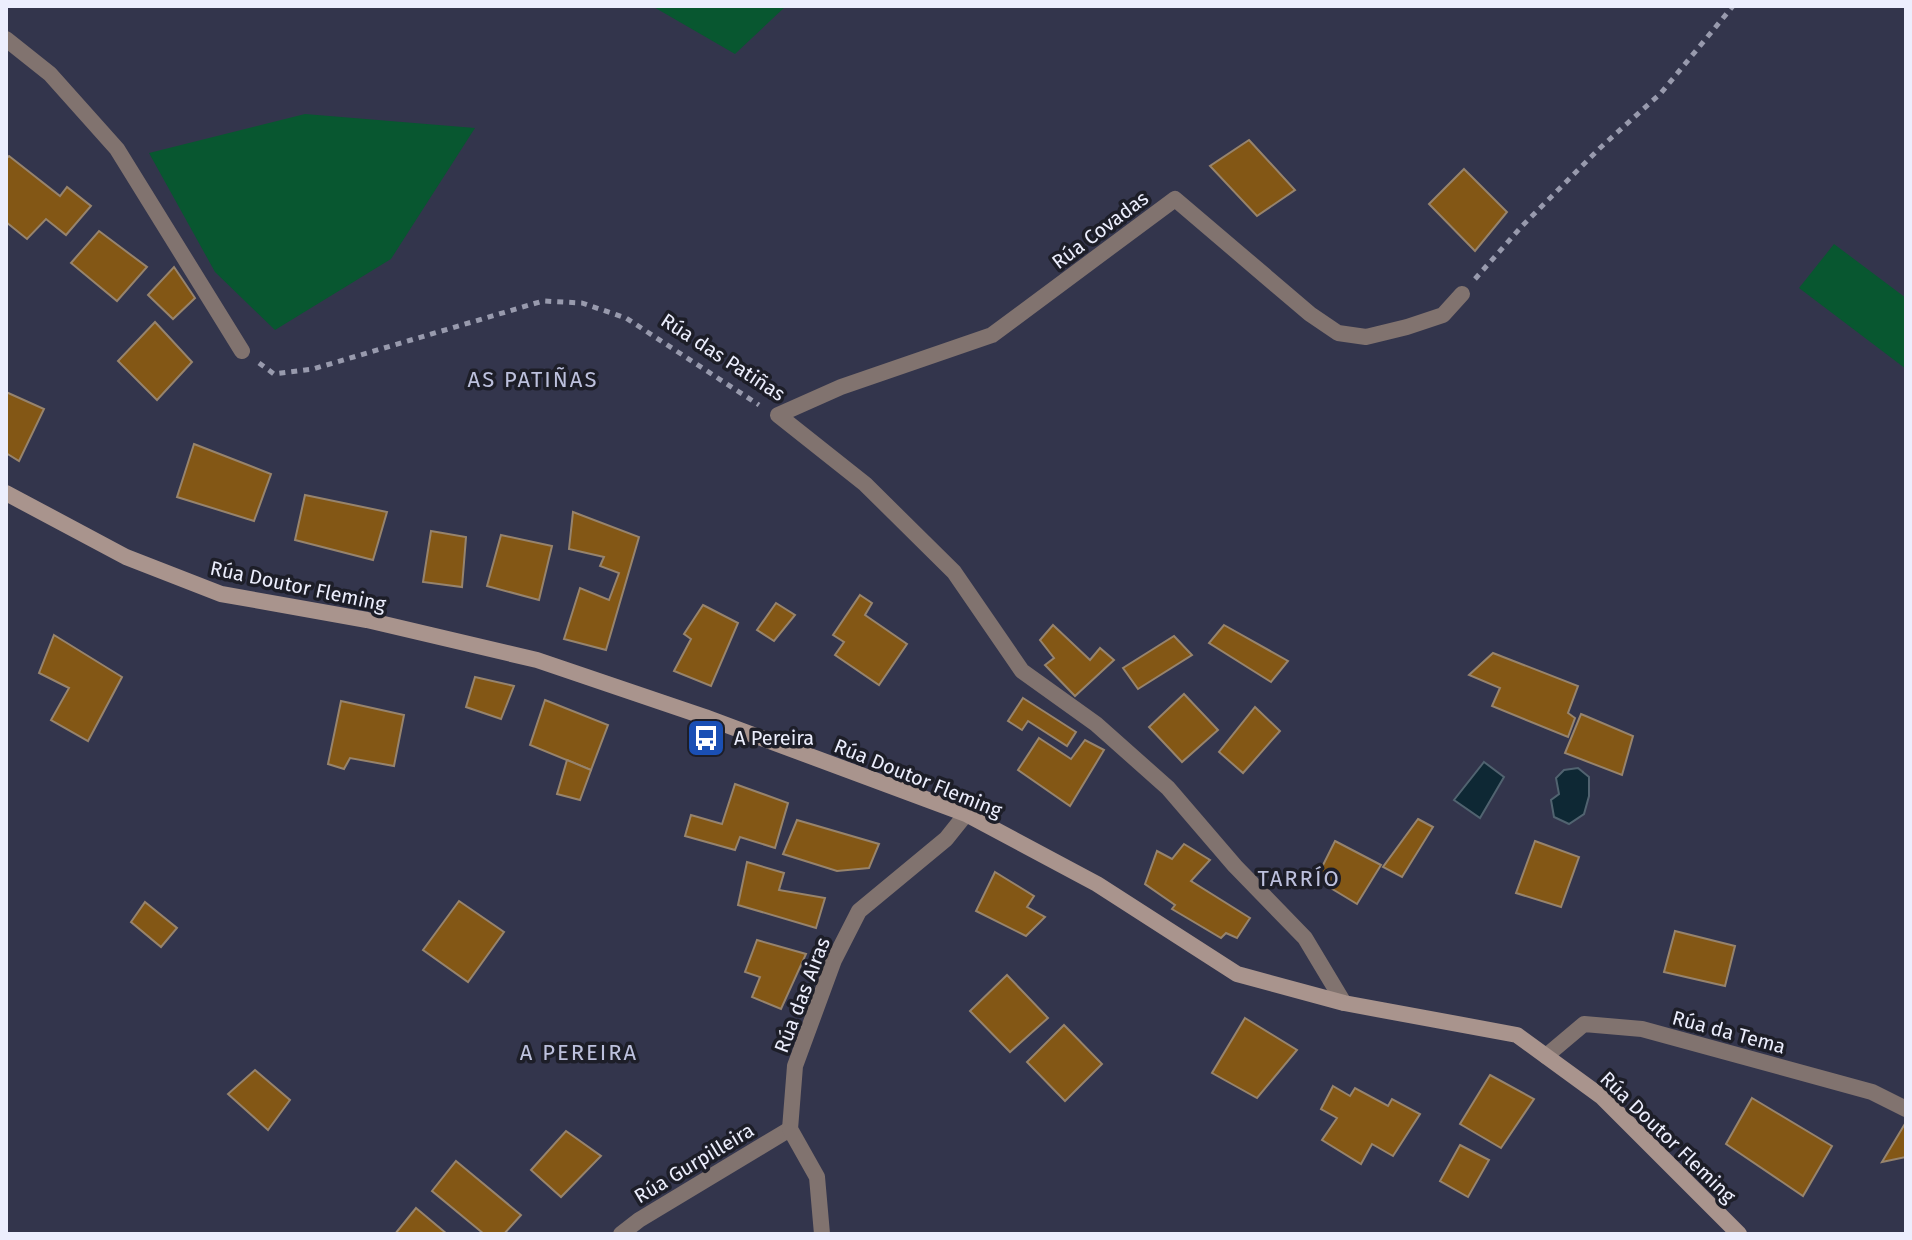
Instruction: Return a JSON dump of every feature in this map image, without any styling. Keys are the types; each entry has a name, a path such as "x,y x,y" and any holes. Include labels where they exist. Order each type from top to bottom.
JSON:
{"main road":[{"name":"Rúa Doutor Fleming","path":"6,493 126,557 221,594 367,620 537,660 705,717 966,814 1097,884 1237,974 1344,1003 1517,1035 1602,1097 1739,1234"}],"street":[{"path":"6,39 50,74 117,149 242,351"},
{"name":"Rúa Covadas","path":"778,415 841,387 992,335 1175,199 1310,314 1338,333 1366,337 1407,327 1443,315 1462,294"},
{"name":"Rúa das Patiñas","path":"778,415 865,484 954,572 1022,671 1096,724 1168,788 1235,866 1305,938 1344,1003"},
{"name":"Rúa das Airas","path":"790,1129 795,1066 834,960 859,911 946,839 966,814"},
{"name":"Rúa da Tema","path":"1546,1056 1584,1024 1642,1029 1872,1092 1906,1109"},
{"path":"790,1129 817,1177 822,1234"},
{"name":"Rúa Gurpilleira","path":"621,1234 790,1129"}],"path":[{"path":"1462,294 1522,226 1600,148 1661,93 1733,6"},
{"name":"Rúa das Patiñas","path":"242,351 274,374 313,369 543,301 582,303 626,318 778,415"}],"green space":[{"path":"652,6 786,6 735,54"},
{"path":"305,114 475,128 391,259 275,330 215,272 149,153"},
{"path":"1834,244 1906,298 1906,369 1799,288"}],"water":[{"path":"1484,762 1504,777 1480,818 1454,800"},
{"path":"1578,768 1589,777 1589,796 1584,814 1569,824 1554,817 1551,800 1559,794 1556,778 1564,770"}],"building":[{"path":"1249,140 1295,190 1257,216 1210,166"},
{"path":"9,156 60,196 67,187 91,206 66,235 46,219 27,239 6,222 6,159"},
{"path":"1464,169 1507,212 1475,251 1429,204"},
{"path":"99,231 147,267 117,301 71,263"},
{"path":"174,267 195,298 173,319 148,295"},
{"path":"155,322 192,362 157,400 118,361"},
{"path":"6,392 44,409 19,461 6,453"},
{"path":"194,444 271,474 254,521 177,497"},
{"path":"305,495 387,512 373,560 295,540"},
{"path":"573,512 639,537 606,650 564,639 580,588 609,600 619,573 600,566 604,557 569,549"},
{"path":"431,531 466,537 462,587 423,582"},
{"path":"501,535 552,546 539,600 487,586"},
{"path":"860,595 872,603 865,615 907,644 879,685 835,655 844,642 833,635"},
{"path":"776,603 795,615 774,641 757,630"},
{"path":"703,605 738,623 711,686 674,671 691,639 684,634"},
{"path":"1053,625 1090,660 1100,648 1114,660 1075,696 1045,665 1054,658 1040,640"},
{"path":"1224,625 1288,661 1271,682 1209,643"},
{"path":"54,635 122,677 88,741 51,720 69,688 39,673"},
{"path":"1174,636 1192,655 1138,689 1123,668"},
{"path":"1493,653 1578,686 1568,713 1575,718 1568,737 1492,706 1500,688 1469,675"},
{"path":"475,677 514,686 501,719 466,707"},
{"path":"1184,694 1218,730 1182,762 1149,727"},
{"path":"1023,698 1076,732 1067,746 1028,721 1022,730 1008,721"},
{"path":"545,700 608,725 591,770 530,745"},
{"path":"341,701 404,715 394,766 350,758 344,769 328,764"},
{"path":"1255,707 1280,731 1243,773 1219,752"},
{"path":"1581,714 1633,736 1622,775 1565,753"},
{"path":"1039,738 1071,759 1085,740 1104,750 1070,806 1018,770"},
{"path":"567,760 591,770 580,800 557,794"},
{"path":"735,784 788,803 775,848 740,837 735,850 685,836 691,815 722,824"},
{"path":"1418,819 1433,827 1402,877 1383,867"},
{"path":"797,820 879,844 869,868 837,871 783,854"},
{"path":"1335,841 1381,865 1357,904 1316,879"},
{"path":"1535,841 1579,857 1561,907 1516,893"},
{"path":"1184,844 1210,860 1191,881 1250,918 1237,938 1226,933 1221,938 1172,909 1175,905 1145,884 1157,851 1172,859"},
{"path":"747,862 784,873 779,890 825,898 816,928 738,905"},
{"path":"995,872 1034,896 1027,907 1045,917 1026,936 976,911"},
{"path":"459,901 504,932 468,982 423,950"},
{"path":"145,902 177,928 161,947 131,922"},
{"path":"1675,931 1735,946 1725,986 1664,972"},
{"path":"757,940 806,954 781,1009 752,997 760,977 745,972"},
{"path":"1007,975 1048,1018 1010,1052 970,1011"},
{"path":"1245,1018 1297,1050 1257,1098 1212,1073"},
{"path":"1064,1025 1102,1064 1065,1101 1027,1062"},
{"path":"255,1070 290,1100 268,1130 228,1094"},
{"path":"1490,1075 1534,1099 1501,1148 1460,1124"},
{"path":"1333,1086 1350,1096 1355,1088 1388,1106 1392,1099 1420,1114 1393,1156 1372,1144 1361,1164 1322,1140 1337,1118 1321,1109"},
{"path":"1752,1098 1832,1146 1803,1196 1726,1144"},
{"path":"1906,1122 1906,1157 1882,1162"},
{"path":"566,1131 601,1156 561,1197 531,1170"},
{"path":"1460,1145 1489,1160 1468,1197 1440,1181"},
{"path":"456,1161 521,1215 504,1234 484,1234 432,1191"},
{"path":"416,1208 447,1234 395,1234"}],"place":[{"name":"A Pereira","path":"706,738"}],"district":[{"name":"AS PATIÑAS","path":"533,379"},
{"name":"TARRÍO","path":"1299,878"},
{"name":"A PEREIRA","path":"579,1052"}]}
